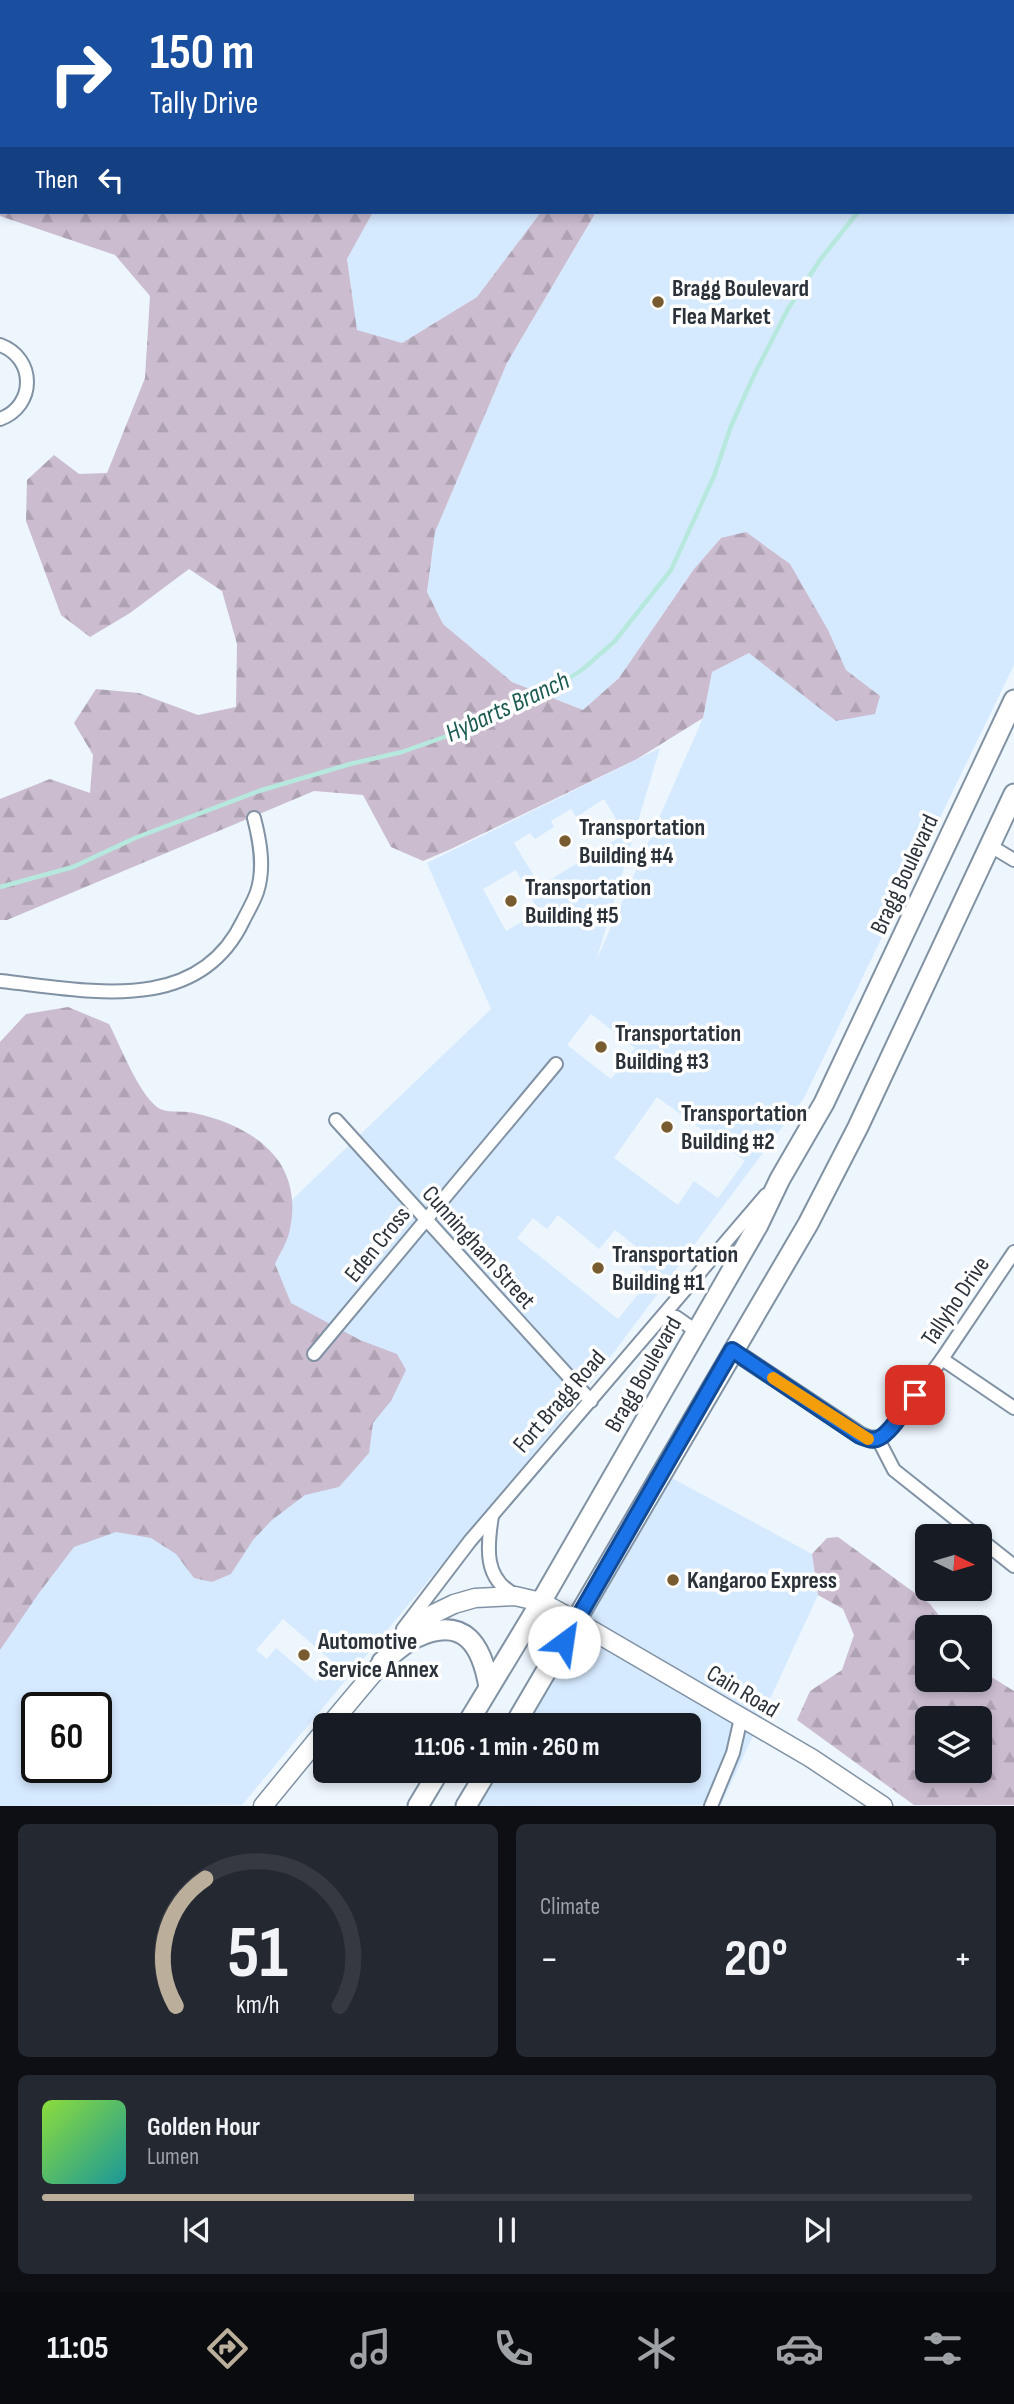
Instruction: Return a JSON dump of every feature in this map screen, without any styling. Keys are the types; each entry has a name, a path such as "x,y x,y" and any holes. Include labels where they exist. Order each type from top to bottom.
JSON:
{"main road":[{"name":"Bragg Boulevard","path":"474,1713 541,1602 758,1225 780,1179 824,1103 1014,700"},
{"path":"522,1713 806,1227 858,1126 1014,794"},
{"name":"Fort Bragg Road","path":"339,1713 407,1633 422,1619 440,1610 475,1598 518,1596 541,1602 576,1621"},
{"name":"Cain Road","path":"576,1621 811,1758 883,1805"},
{"path":"382,1662 415,1638 431,1632 459,1632 468,1637 483,1657 489,1687"},
{"name":"Fort Bragg Road","path":"263,1805 313,1744"},
{"path":"418,1805 432,1783"},
{"path":"466,1805 479,1783"}],"street":[{"path":"0,345 15,352 23,363 28,375 28,387 18,409 0,419"},
{"path":"0,981 117,993 167,987 207,968 235,937 258,890 261,845 254,818"},
{"path":"989,845 1014,860"},
{"name":"Eden Cross","path":"314,1354 556,1064"},
{"name":"Cunningham Street","path":"336,1120 591,1401"},
{"name":"Fort Bragg Road","path":"382,1662 417,1609 492,1516 780,1179"},
{"name":"Tallyho Drive","path":"878,1439 888,1432 942,1359 1014,1252"},
{"path":"662,1318 676,1317 696,1331"},
{"path":"732,1350 860,1436 870,1440 878,1439 894,1470 962,1524"},
{"path":"942,1359 1014,1408"},
{"name":"Fort Bragg Road","path":"492,1516 487,1545 489,1563 498,1581 518,1596"},
{"path":"992,1548 1014,1566"},
{"path":"711,1805 733,1753 741,1718"}],"shaded area":[{"path":"372,214 539,214 477,297 402,343 357,331 347,259"},
{"path":"595,214 1014,214 1014,665 804,1098 576,1403 318,1713 313,1713 313,1720 242,1805 0,1806 0,1359 222,1267 491,1009 427,863 660,748 596,961 703,718 712,672 749,653 879,696 846,670 721,538 694,569 619,678 583,710 512,682 443,624 427,592 435,532 507,363","holes":["604,799 625,834 540,886 514,843 530,833 535,839 554,827 551,821 571,809 576,817","516,870 539,912 506,931 483,889","591,1014 635,1048 611,1079 567,1045","657,1097 745,1161 718,1198 694,1181 678,1205 614,1158","558,1215 599,1249 615,1230 639,1249 631,1259 652,1277 618,1319 517,1238 533,1218 547,1229","283,1619 333,1662 316,1682 276,1648 267,1659 256,1650"]},
{"path":"672,1478 812,1554 818,1595 721,1805 478,1806 492,1783 701,1783 701,1713 533,1713"}],"green space":[{"path":"372,214 347,259 357,330 402,343 477,297 539,214 595,214 507,363 435,532 427,592 443,624 512,682 583,710 619,678 694,569 721,538 746,532 790,564 828,630 846,670 880,696 875,714 836,721 749,653 712,672 703,718 637,759 423,861 391,847 363,795 314,791 7,920 0,920 0,799 50,779 90,793 93,755 74,723 96,689 139,693 198,715 236,707 237,644 222,591 189,569 130,613 90,637 61,615 26,521 27,480 54,455 79,474 107,473 145,378 150,296 115,255 0,216"},
{"path":"68,1007 109,1024 143,1091 157,1107 216,1119 254,1137 270,1150 282,1166 289,1184 292,1205 289,1233 275,1264 291,1303 360,1340 397,1354 406,1370 391,1401 373,1423 369,1453 339,1487 305,1495 272,1520 253,1540 231,1574 212,1582 194,1578 176,1554 151,1538 116,1532 74,1547 0,1650 0,1042 26,1014"},
{"path":"838,1537 915,1593 915,1601 926,1601 930,1604 939,1615 915,1615 915,1692 992,1692 992,1677 1014,1691 1014,1805 914,1805 797,1720 810,1691 842,1670 854,1635 843,1609 818,1595 812,1554 827,1538"}],"waterway":[{"name":"Hybarts Branch","path":"0,887 73,867 135,838 259,791 350,764 402,752 447,736 553,689 583,669 615,641 671,570 714,476 731,426 788,309 820,260 856,214"}],"slow traffic":[{"path":"773,1378 868,1439"}],"place":[{"name":"Bragg Boulevard Flea Market","path":"658,302"},
{"name":"Transportation Building #4","path":"565,841"},
{"name":"Transportation Building #5","path":"511,901"},
{"name":"Transportation Building #3","path":"601,1047"},
{"name":"Transportation Building #2","path":"667,1127"},
{"name":"Transportation Building #1","path":"598,1268"},
{"name":"Kangaroo Express","path":"673,1580"},
{"name":"Automotive Service Annex","path":"304,1655"}],"route":[{"path":"564,1642 732,1350 860,1436 870,1440 878,1439 888,1432 915,1395"}]}
